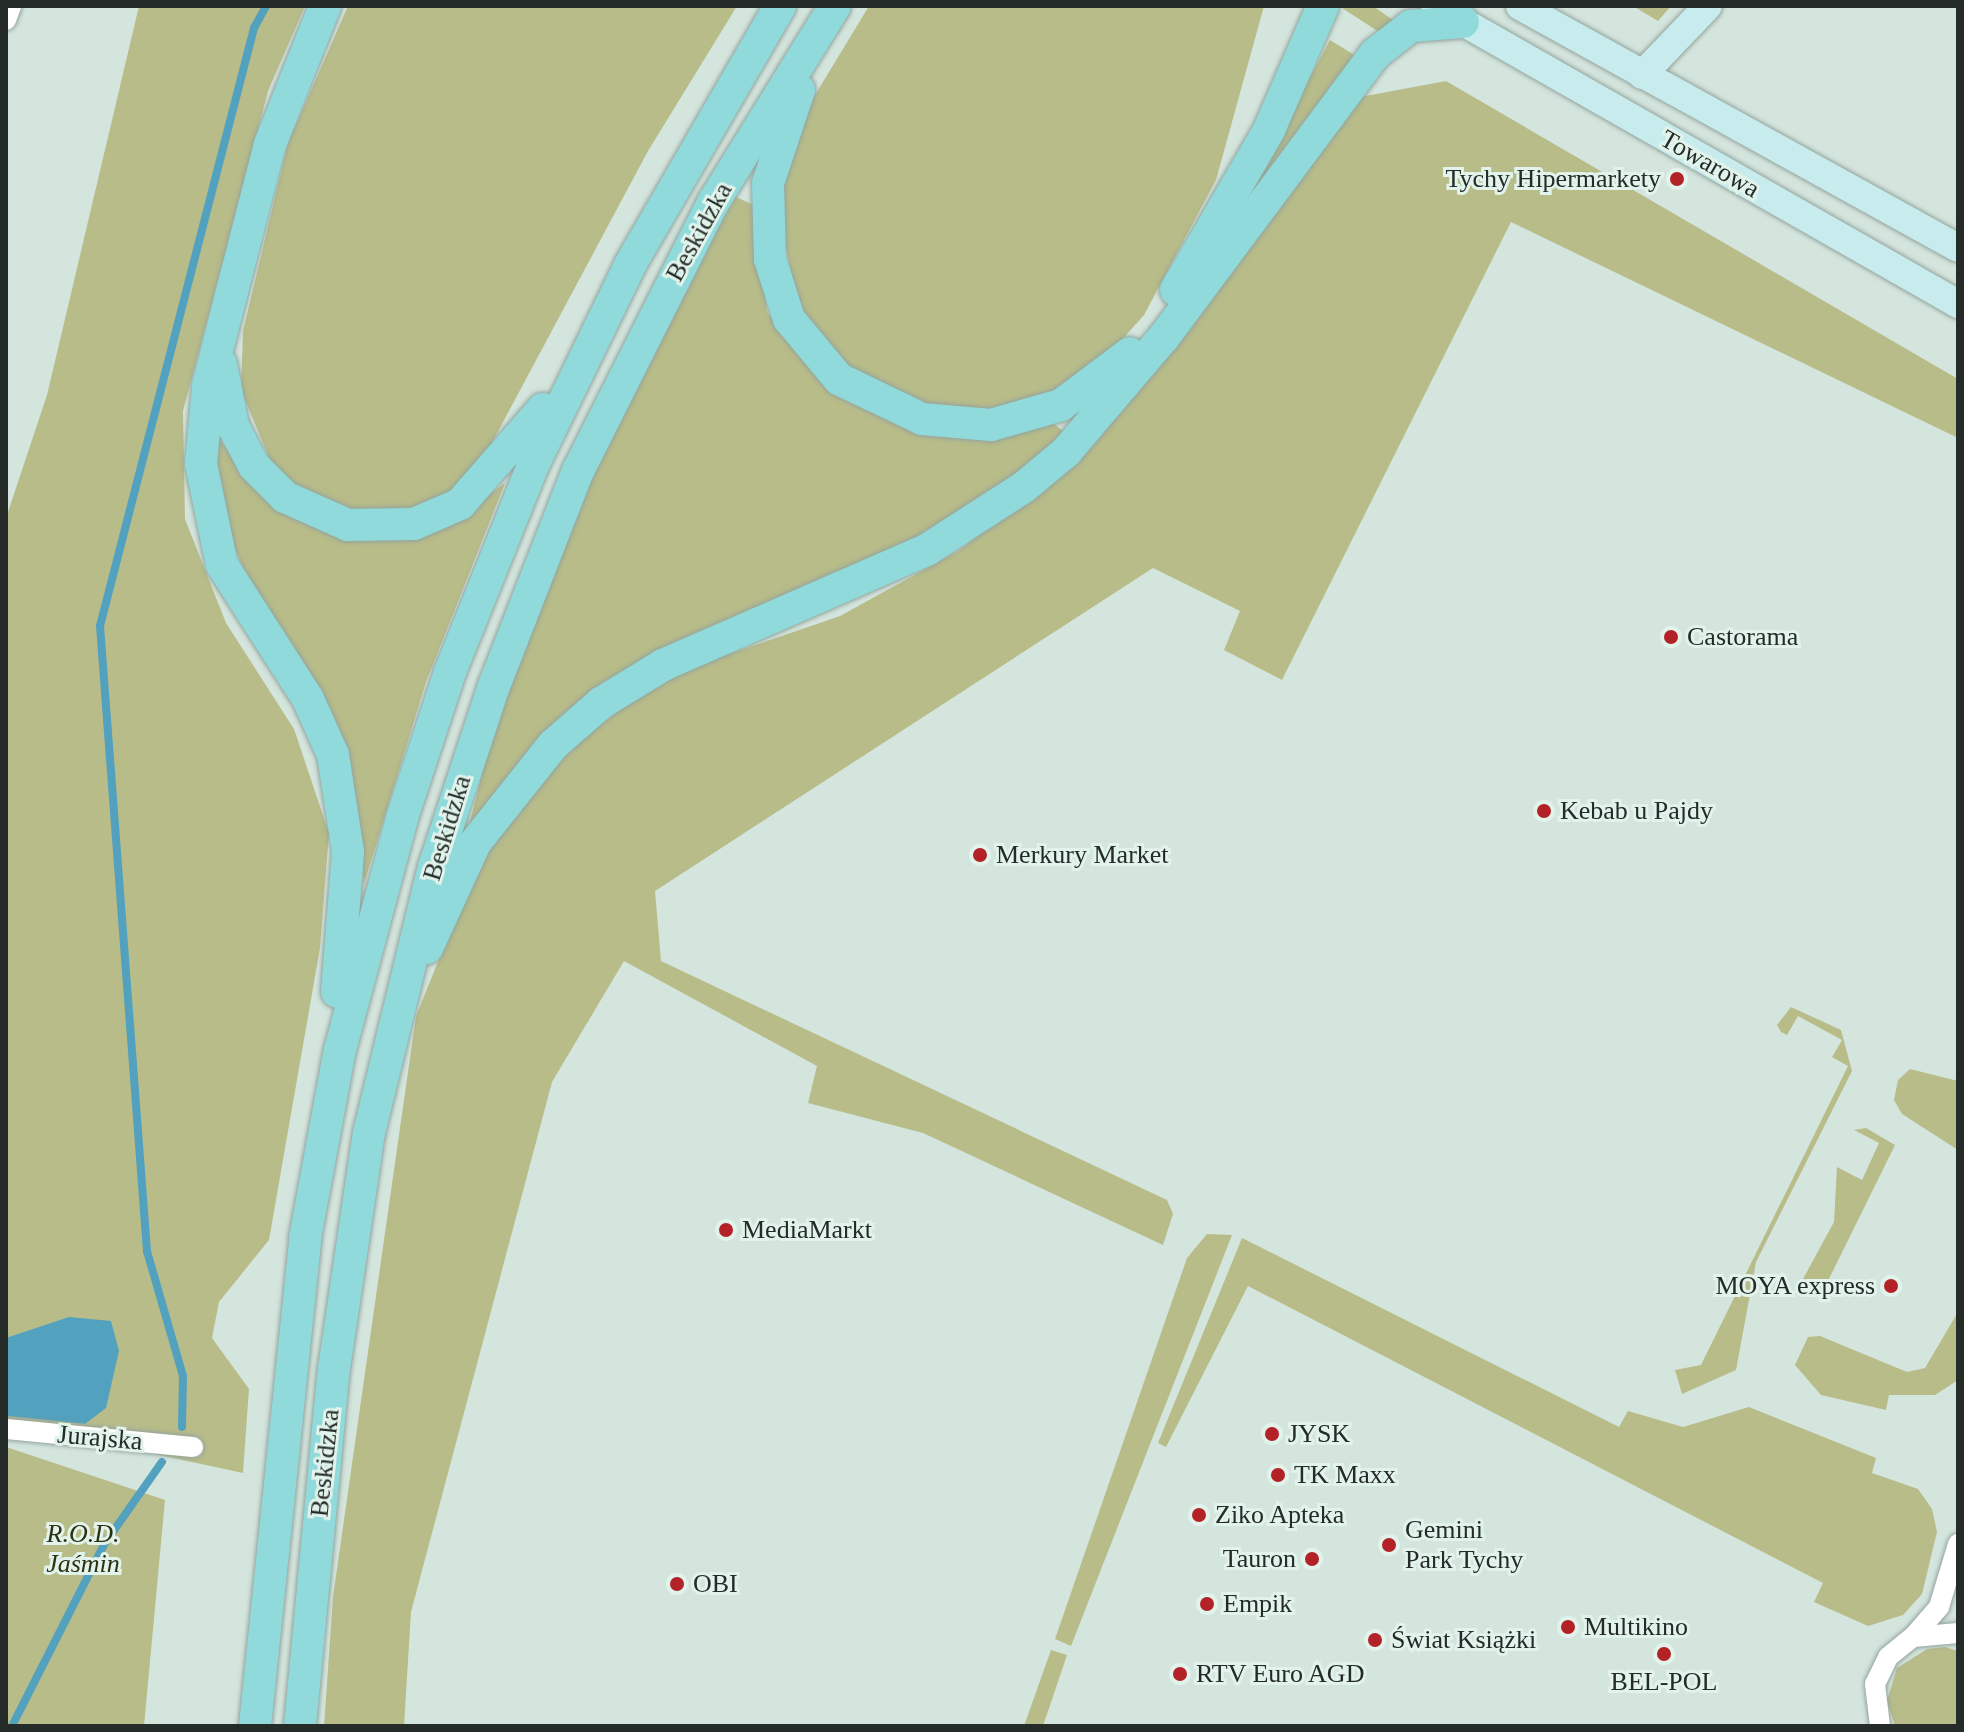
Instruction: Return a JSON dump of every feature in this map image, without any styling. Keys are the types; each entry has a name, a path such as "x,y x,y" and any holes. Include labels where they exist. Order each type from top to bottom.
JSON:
{"main road":[{"path":"322,1139 347,898 346,817 324,732 238,600 212,532 201,464 208,386 220,360 270,144 325,6"},
{"name":"Beskidzka","path":"255,1726 284,1397 322,1139 361,964 429,732 492,561 592,341 780,6"},
{"path":"830,13 768,183 770,259 789,319 839,379 863,395 922,419 991,425 1061,405 1130,353 1182,282 1262,143 1323,6"},
{"name":"Beskidzka","path":"300,1726 334,1369 369,1133 397,1008 467,765 559,514 699,229 830,13"},
{"path":"397,1008 475,843 553,745 601,703 663,665 928,549 1024,487 1066,452 1164,337 1375,54 1411,26 1463,22"},
{"path":"220,360 233,426 269,483 328,519 383,527 414,524 460,504 520,441 592,341"}],"street":[{"path":"6,20 11,6"},
{"name":"Towarowa","path":"1435,6 1958,304"},
{"name":"Towarowa","path":"1520,6 1958,248"},
{"path":"1642,75 1708,6"},
{"name":"Jurajska","path":"6,1429 193,1447"},
{"path":"1880,1726 1873,1699 1880,1670 1939,1607 1958,1544"},
{"path":"1913,1637 1958,1633"}],"green space":[{"path":"139,6 305,6 268,91 183,411 185,519 226,623 294,729 329,833 320,948 269,1240 219,1302 212,1338 249,1389 243,1473 6,1422 6,518 47,395"},
{"path":"348,6 737,6 648,151 480,465 454,492 421,508 376,517 306,496 275,472 241,390 243,331 288,143"},
{"path":"869,6 1264,6 1216,180 1144,315 1087,379 1019,411 929,410 839,361 797,302 779,211 789,159 812,100"},
{"path":"1339,6 1373,6 1397,23 1379,32"},
{"path":"1633,6 1671,6 1658,21"},
{"path":"1330,40 1356,56 1256,195 1243,202"},
{"path":"1446,81 1958,379 1958,438 1511,222 1282,680 1224,650 1240,611 1153,568 655,891 661,961 1167,1200 1173,1214 1163,1245 923,1133 808,1103 817,1066 624,961 552,1082 411,1612 404,1726 324,1726 333,1597 416,1016 482,853 573,747 627,704 694,666 840,616 958,551 1078,459 1360,97"},
{"path":"736,197 754,205 767,312 831,394 916,433 983,439 1054,424 1067,434 969,510 534,743 469,826 493,729 585,493 673,306"},
{"path":"215,435 278,510 336,536 486,497 505,483 426,682 364,884 360,843 221,516"},
{"path":"1791,1007 1841,1030 1852,1071 1756,1262 1736,1370 1682,1394 1675,1370 1701,1365 1848,1066 1832,1057 1842,1040 1798,1016 1787,1035 1781,1032 1777,1025"},
{"path":"1910,1069 1958,1081 1958,1150 1902,1114 1894,1100 1898,1080"},
{"path":"1866,1128 1895,1145 1824,1289 1809,1294 1803,1279 1834,1222 1837,1167 1862,1180 1879,1143 1854,1130"},
{"path":"1207,1234 1232,1235 1071,1646 1055,1639 1187,1258"},
{"path":"1242,1238 1619,1427 1628,1411 1683,1427 1749,1407 1876,1458 1872,1473 1918,1489 1932,1509 1937,1532 1922,1594 1903,1615 1868,1626 1814,1602 1823,1583 1248,1286 1166,1447 1158,1443"},
{"path":"1958,1312 1958,1380 1935,1395 1889,1395 1886,1410 1821,1395 1795,1365 1808,1337 1820,1336 1907,1372 1925,1368"},
{"name":"R.O.D. Jaśmin","path":"6,1447 165,1500 144,1726 6,1726"},
{"path":"1945,1647 1958,1651 1958,1726 1895,1726 1887,1701 1897,1668 1927,1649"},
{"path":"1051,1650 1067,1655 1043,1726 1024,1726"}],"water":[{"path":"69,1317 111,1321 119,1351 106,1408 85,1424 6,1416 6,1338"}],"waterway":[{"path":"182,1427 183,1376 147,1251 100,626 254,28 266,6"},
{"path":"12,1726 105,1543 162,1462"}],"place":[{"name":"Tychy Hipermarkety","path":"1677,179"},
{"name":"Castorama","path":"1671,637"},
{"name":"Kebab u Pajdy","path":"1544,811"},
{"name":"Merkury Market","path":"980,855"},
{"name":"MediaMarkt","path":"726,1230"},
{"name":"MOYA express","path":"1891,1286"},
{"name":"JYSK","path":"1272,1434"},
{"name":"TK Maxx","path":"1278,1475"},
{"name":"Ziko Apteka","path":"1199,1515"},
{"name":"Gemini Park Tychy","path":"1389,1545"},
{"name":"Tauron","path":"1312,1559"},
{"name":"OBI","path":"677,1584"},
{"name":"Empik","path":"1207,1604"},
{"name":"Multikino","path":"1568,1627"},
{"name":"Świat Książki","path":"1375,1640"},
{"name":"BEL-POL","path":"1664,1654"},
{"name":"RTV Euro AGD","path":"1180,1674"}]}
